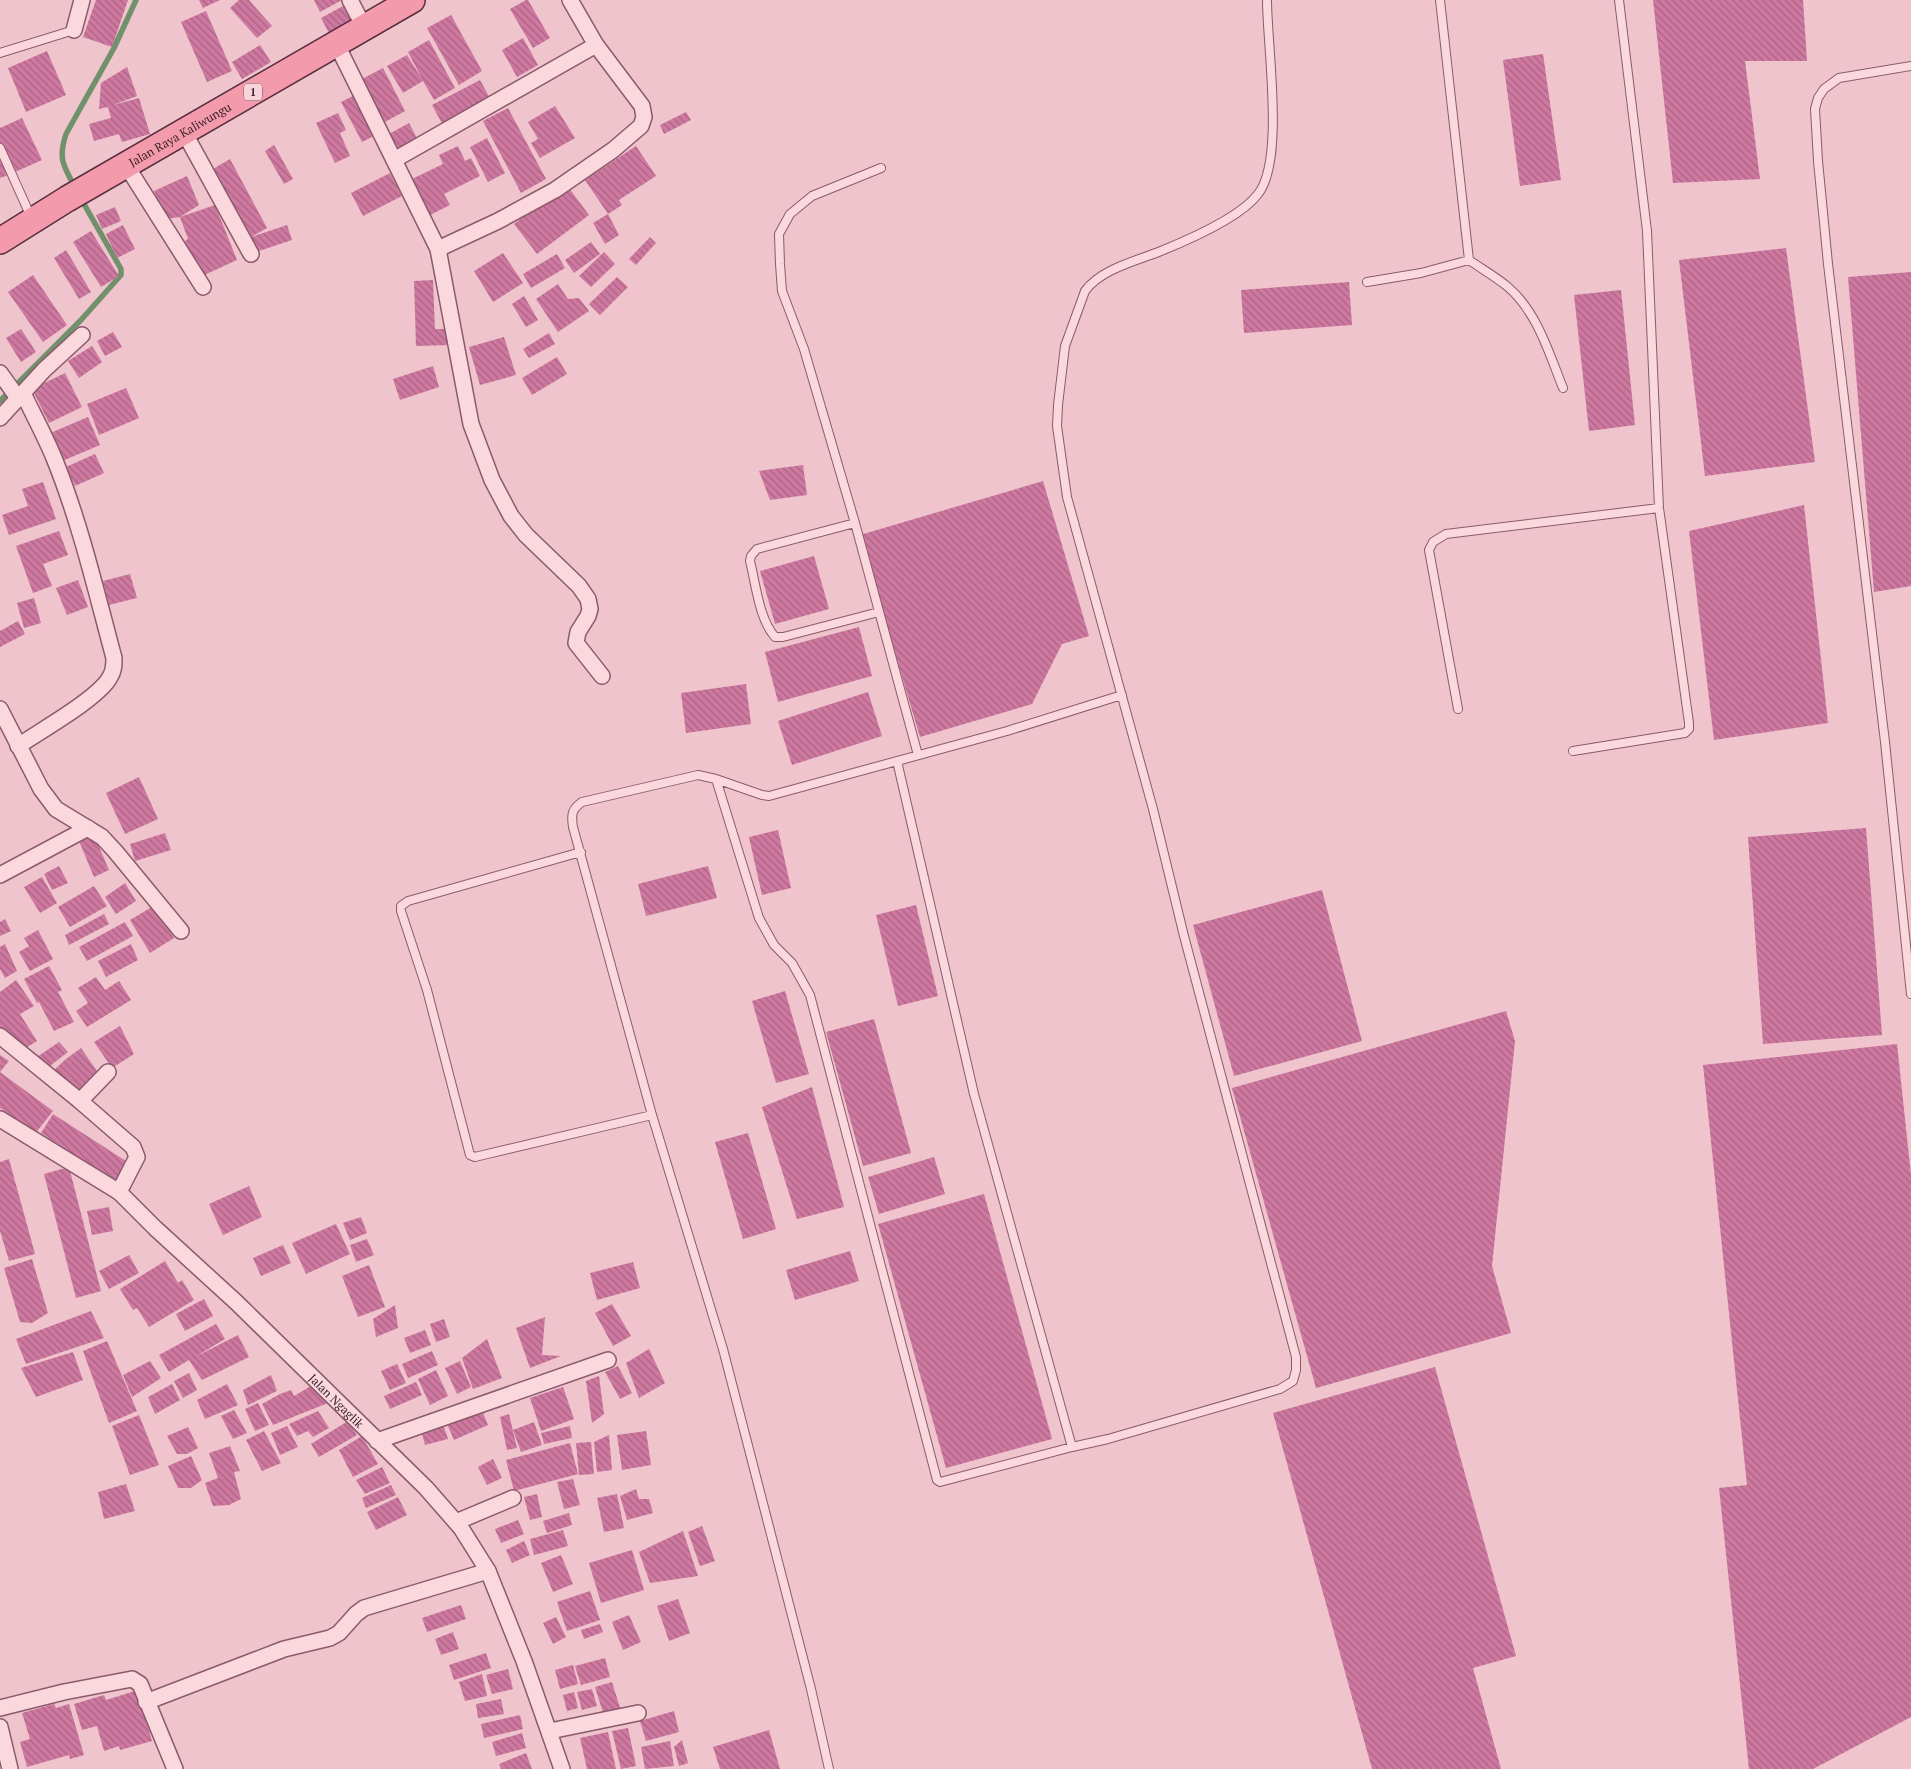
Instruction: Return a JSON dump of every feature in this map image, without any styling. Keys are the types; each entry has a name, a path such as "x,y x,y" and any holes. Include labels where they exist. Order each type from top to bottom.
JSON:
{"main road":[{"name":"Jalan Raya Kaliwungu","path":"0,241 32,219 412,0"}],"street":[{"path":"74,30 82,0"},
{"path":"350,0 364,27"},
{"path":"438,249 498,221 555,190 613,150 641,126 644,117 642,106 596,45 570,0"},
{"path":"336,44 438,249 458,365 471,424 481,454 510,516 526,535 585,592 590,608 588,616 578,632 576,642 602,676"},
{"path":"394,160 596,45"},
{"path":"184,132 251,254"},
{"path":"126,165 203,286"},
{"path":"0,418 17,394 82,335"},
{"path":"0,372 17,394 54,457 72,506 114,658 114,668 110,678 98,692 18,746"},
{"path":"0,709 40,789 56,809 102,837 181,931"},
{"path":"0,875 88,828"},
{"path":"0,1036 131,1144 136,1151 137,1157 119,1192"},
{"path":"80,1101 108,1072"},
{"name":"Jalan Ngaglik","path":"0,1119 119,1192 155,1228 236,1302 426,1488 456,1522 488,1571 524,1661 562,1769"},
{"path":"377,1441 608,1360"},
{"path":"456,1522 514,1498"},
{"path":"146,1702 284,1650 330,1638 339,1633 364,1608 488,1571"},
{"path":"0,1708 64,1692 132,1679 140,1684 174,1769"},
{"path":"550,1731 638,1713"},
{"path":"0,1727 10,1769"}],"lane":[{"path":"716,779 759,918 774,945 792,963 810,995 935,1476 940,1482 1132,1433 1280,1389 1293,1381 1296,1370 1296,1357 1122,695 1067,497 1057,426 1065,346 1085,291 1096,279 1170,247 1233,216 1246,207 1263,187 1271,164 1273,115 1267,0"},
{"path":"1440,0 1469,260 1508,287 1529,312 1538,326 1563,388"},
{"path":"1573,752 1685,733 1689,723 1659,508 1648,231 1619,0"},
{"path":"0,54 74,30"},
{"path":"1911,66 1839,78 1824,89 1814,109 1828,264 1885,742 1911,994"},
{"path":"0,148 32,219"},
{"path":"881,168 812,196 790,214 779,234 782,291 804,349 855,523 918,755"},
{"path":"1367,282 1421,273 1469,260"},
{"path":"1458,709 1429,550 1433,542 1446,534 1659,508"},
{"path":"855,523 757,549 750,561 764,620 775,637 783,637 879,612"},
{"path":"829,1769 811,1689 723,1349 652,1115 571,815 574,808 582,802 698,775 769,796 1007,731 1122,695"},
{"path":"896,761 974,1094 1072,1447"},
{"path":"581,852 408,901 401,906 401,911 427,990 470,1155 479,1156 652,1115"}],"building":[{"path":"96,0 128,0 112,47 83,37"},
{"path":"199,0 220,0 203,8"},
{"path":"239,0 249,0 272,26 257,38 230,8"},
{"path":"314,0 342,0 320,12"},
{"path":"528,0 550,38 533,48 510,9"},
{"path":"1653,0 1803,0 1807,61 1745,61 1760,179 1673,183"},
{"path":"343,6 351,20 329,33 321,18"},
{"path":"206,11 232,71 207,82 181,22"},
{"path":"451,15 482,71 459,85 427,28"},
{"path":"523,38 538,65 517,77 502,50"},
{"path":"429,40 455,88 434,100 423,81 403,93 387,66 407,55 422,79 408,52"},
{"path":"260,45 271,62 242,79 232,62"},
{"path":"47,51 66,95 26,112 8,68"},
{"path":"1543,54 1561,180 1520,186 1503,60"},
{"path":"127,67 137,96 113,105 139,98 150,134 122,142 119,134 94,141 89,124 111,118 108,107 99,109 101,83"},
{"path":"383,68 405,111 385,122 362,79"},
{"path":"480,80 492,102 444,127 432,105"},
{"path":"355,95 376,135 362,142 341,102"},
{"path":"555,106 575,138 540,158 531,143 538,139 528,122"},
{"path":"508,108 546,179 521,193 483,121"},
{"path":"686,112 691,120 664,134 660,125"},
{"path":"338,113 346,130 340,133 350,156 335,163 316,123"},
{"path":"22,118 42,160 13,173 0,146 0,128"},
{"path":"409,123 419,142 399,152 389,134"},
{"path":"487,138 505,173 488,182 470,147"},
{"path":"274,145 293,179 284,184 265,151"},
{"path":"458,146 465,161 471,158 480,176 444,194 450,205 430,215 412,179 443,164 439,155"},
{"path":"636,146 656,176 619,200 622,205 608,214 585,180"},
{"path":"0,159 8,175 0,178"},
{"path":"230,159 267,228 251,237 213,169"},
{"path":"390,173 402,196 363,216 351,193"},
{"path":"187,176 199,205 180,217 166,219 154,191"},
{"path":"566,184 589,215 537,254 514,224"},
{"path":"215,205 237,260 200,277 182,243 188,239 180,217"},
{"path":"115,207 121,221 102,229 96,215"},
{"path":"608,214 619,235 605,244 593,223"},
{"path":"123,225 135,249 117,258 106,234"},
{"path":"287,225 292,240 256,252 251,237"},
{"path":"91,231 119,276 101,287 73,242"},
{"path":"650,237 656,243 636,265 629,259"},
{"path":"591,242 600,254 574,273 565,260"},
{"path":"1786,248 1815,462 1705,476 1679,260"},
{"path":"66,250 91,292 79,299 54,258"},
{"path":"604,252 615,264 591,287 579,276"},
{"path":"503,253 523,283 493,302 474,271"},
{"path":"557,254 565,268 531,288 523,274"},
{"path":"1911,272 1911,586 1874,592 1848,277"},
{"path":"33,275 67,325 43,342 8,292"},
{"path":"617,277 628,287 600,315 589,304"},
{"path":"433,280 435,329 450,329 450,345 416,346 414,281"},
{"path":"1349,282 1352,325 1244,333 1241,290"},
{"path":"558,284 568,299 579,298 589,311 558,332 536,299"},
{"path":"1621,290 1635,425 1589,431 1574,295"},
{"path":"524,296 538,320 526,327 512,304"},
{"path":"21,329 36,352 21,362 6,338"},
{"path":"113,332 122,347 105,356 97,341"},
{"path":"549,333 555,344 529,358 523,349"},
{"path":"504,337 516,375 480,385 469,347"},
{"path":"92,346 102,362 79,378 68,361"},
{"path":"557,357 567,374 532,395 522,378"},
{"path":"433,366 439,387 400,400 393,379"},
{"path":"65,373 82,407 49,423 32,389"},
{"path":"126,388 139,418 99,435 87,404"},
{"path":"88,417 100,445 60,462 48,434"},
{"path":"95,454 104,473 75,486 66,467"},
{"path":"803,465 807,495 770,500 759,471"},
{"path":"1043,481 1089,636 1062,644 1032,704 920,737 860,535"},
{"path":"43,482 56,519 9,535 2,515 28,506 22,489"},
{"path":"1804,505 1828,723 1714,740 1689,531"},
{"path":"59,531 68,555 43,564 52,586 33,593 16,546"},
{"path":"814,556 829,609 775,624 760,571"},
{"path":"130,574 137,598 109,605 103,581"},
{"path":"78,580 88,607 67,615 56,588"},
{"path":"34,598 41,623 24,628 17,603"},
{"path":"18,621 25,634 0,647 0,631"},
{"path":"859,627 872,676 778,702 765,652"},
{"path":"746,684 751,724 686,733 681,693"},
{"path":"868,692 882,736 792,765 778,721"},
{"path":"139,777 158,819 125,834 106,793"},
{"path":"1866,828 1882,1035 1763,1044 1748,837"},
{"path":"778,830 791,888 762,895 749,837"},
{"path":"165,833 171,850 135,861 130,844"},
{"path":"94,835 109,870 94,877 79,841"},
{"path":"59,866 68,883 52,890 44,874"},
{"path":"708,866 717,898 646,916 638,884"},
{"path":"42,877 57,903 40,913 24,887"},
{"path":"125,883 136,901 116,914 105,897"},
{"path":"94,886 107,906 70,927 58,907"},
{"path":"1322,890 1362,1041 1234,1076 1193,925"},
{"path":"155,905 174,938 150,953 130,920"},
{"path":"916,905 938,996 898,1006 876,915"},
{"path":"104,914 109,924 69,945 65,935"},
{"path":"5,919 11,931 0,936 0,922"},
{"path":"125,922 133,936 87,961 79,947"},
{"path":"38,930 53,959 30,971 19,952 29,946 24,938"},
{"path":"5,944 17,971 5,978 0,969 0,947"},
{"path":"131,944 138,960 106,977 98,961"},
{"path":"49,966 62,990 58,992 74,1022 54,1031 24,979"},
{"path":"96,977 105,990 119,981 131,1000 87,1027 76,1011 88,1003 78,988"},
{"path":"16,980 34,1006 20,1014 37,1041 21,1051 0,1033 0,992"},
{"path":"785,991 809,1074 776,1083 752,1001"},
{"path":"1506,1011 1515,1041 1492,1266 1511,1333 1316,1388 1232,1088"},
{"path":"874,1019 911,1153 863,1166 826,1032"},
{"path":"120,1026 134,1054 112,1068 94,1042"},
{"path":"59,1042 68,1052 46,1069 34,1059"},
{"path":"1897,1044 1911,1175 1911,1717 1813,1769 1749,1769 1719,1488 1747,1485 1703,1065"},
{"path":"81,1048 101,1077 85,1089 75,1092 53,1071"},
{"path":"0,1055 9,1061 0,1072"},
{"path":"0,1072 53,1111 35,1134 0,1108"},
{"path":"812,1087 844,1207 797,1219 762,1107"},
{"path":"53,1114 129,1163 116,1182 41,1133"},
{"path":"748,1133 776,1229 743,1239 715,1142"},
{"path":"934,1157 945,1194 879,1214 868,1177"},
{"path":"9,1159 35,1254 9,1261 0,1231 0,1162"},
{"path":"69,1167 101,1291 76,1298 44,1174"},
{"path":"249,1186 262,1217 223,1235 209,1204"},
{"path":"984,1194 1052,1439 946,1468 878,1224"},
{"path":"109,1207 113,1231 92,1235 87,1211"},
{"path":"361,1217 367,1233 350,1240 343,1223"},
{"path":"336,1224 350,1254 306,1274 292,1243"},
{"path":"367,1239 374,1255 356,1262 350,1245"},
{"path":"283,1245 291,1263 261,1276 253,1258"},
{"path":"850,1251 859,1281 795,1300 786,1270"},
{"path":"129,1255 139,1273 109,1289 99,1271"},
{"path":"32,1259 48,1313 32,1323 20,1322 4,1268"},
{"path":"165,1261 178,1283 182,1280 194,1300 149,1327 137,1308 133,1310 120,1289"},
{"path":"633,1262 640,1288 597,1300 590,1273"},
{"path":"369,1265 385,1307 358,1317 342,1276"},
{"path":"204,1299 213,1316 185,1331 176,1314"},
{"path":"612,1304 631,1336 613,1346 595,1313"},
{"path":"395,1305 398,1328 376,1337 373,1319"},
{"path":"91,1311 104,1338 26,1364 16,1339"},
{"path":"545,1317 542,1355 561,1356 530,1368 516,1328"},
{"path":"444,1319 450,1337 436,1342 430,1324"},
{"path":"216,1324 225,1339 195,1357 238,1335 249,1357 202,1380 189,1360 169,1372 159,1355"},
{"path":"425,1330 431,1345 410,1353 404,1338"},
{"path":"487,1339 502,1378 473,1389 462,1358"},
{"path":"107,1341 137,1411 109,1423 83,1351"},
{"path":"649,1349 665,1383 639,1398 626,1363"},
{"path":"432,1351 438,1365 408,1378 402,1364"},
{"path":"73,1352 83,1380 36,1397 21,1368"},
{"path":"150,1361 161,1378 132,1397 123,1375"},
{"path":"460,1361 471,1387 457,1394 445,1368"},
{"path":"397,1364 406,1383 390,1390 381,1371"},
{"path":"618,1366 632,1393 620,1399 605,1372"},
{"path":"1435,1367 1516,1656 1473,1668 1501,1769 1372,1769 1273,1413"},
{"path":"436,1370 448,1396 430,1405 418,1379"},
{"path":"189,1373 197,1390 183,1398 174,1381"},
{"path":"271,1375 277,1391 248,1405 243,1390"},
{"path":"599,1376 604,1414 592,1423 586,1381"},
{"path":"416,1382 422,1395 390,1409 384,1396"},
{"path":"172,1384 180,1400 155,1414 148,1397"},
{"path":"227,1384 238,1405 205,1419 197,1400"},
{"path":"311,1386 328,1403 273,1425 262,1404 291,1390 294,1396"},
{"path":"563,1387 574,1419 541,1431 530,1398"},
{"path":"258,1403 269,1425 255,1431 245,1409"},
{"path":"481,1408 488,1425 454,1440 447,1424"},
{"path":"234,1410 247,1433 233,1439 221,1416"},
{"path":"318,1411 329,1428 313,1437 308,1431 297,1436 289,1424"},
{"path":"509,1414 517,1448 507,1450 500,1417"},
{"path":"139,1415 159,1465 130,1475 112,1426"},
{"path":"348,1421 357,1435 319,1457 311,1444"},
{"path":"534,1422 542,1445 521,1452 513,1430"},
{"path":"443,1424 448,1439 425,1445 421,1430"},
{"path":"287,1426 298,1447 280,1455 271,1433"},
{"path":"570,1426 572,1438 544,1444 541,1433"},
{"path":"188,1427 198,1448 187,1454 177,1454 167,1436"},
{"path":"264,1431 281,1463 262,1471 246,1440"},
{"path":"646,1431 651,1465 622,1470 617,1435"},
{"path":"609,1435 612,1470 597,1472 594,1442"},
{"path":"362,1436 378,1464 353,1477 339,1450"},
{"path":"591,1442 594,1474 579,1475 576,1443"},
{"path":"570,1443 578,1474 514,1491 506,1460"},
{"path":"230,1446 240,1471 234,1472 241,1499 229,1505 213,1506 205,1483 218,1478 209,1453"},
{"path":"191,1456 202,1480 191,1488 178,1488 168,1466"},
{"path":"493,1459 502,1478 487,1485 478,1467"},
{"path":"382,1467 390,1483 365,1494 356,1480"},
{"path":"573,1479 580,1505 564,1509 557,1482"},
{"path":"126,1484 135,1511 104,1519 98,1492"},
{"path":"391,1485 396,1495 366,1508 362,1498"},
{"path":"636,1489 639,1499 649,1499 653,1513 627,1520 620,1496"},
{"path":"537,1494 542,1517 530,1520 524,1497"},
{"path":"617,1494 624,1528 604,1532 597,1498"},
{"path":"398,1497 407,1515 376,1530 367,1512"},
{"path":"569,1513 572,1525 547,1533 543,1521"},
{"path":"518,1520 524,1534 501,1543 495,1529"},
{"path":"702,1526 715,1561 700,1566 688,1532"},
{"path":"563,1530 568,1546 534,1555 530,1539"},
{"path":"683,1531 698,1576 650,1583 639,1552"},
{"path":"524,1541 530,1555 512,1563 506,1550"},
{"path":"632,1550 644,1590 601,1603 589,1563"},
{"path":"561,1555 573,1584 553,1592 541,1563"},
{"path":"590,1591 600,1620 567,1631 557,1602"},
{"path":"678,1599 690,1633 669,1641 657,1606"},
{"path":"461,1605 466,1619 427,1632 422,1618"},
{"path":"629,1615 641,1642 623,1650 612,1622"},
{"path":"556,1617 566,1637 553,1644 543,1623"},
{"path":"600,1624 603,1632 584,1639 581,1630"},
{"path":"453,1632 459,1649 441,1655 435,1639"},
{"path":"486,1653 491,1668 454,1680 449,1665"},
{"path":"605,1658 610,1677 581,1685 575,1666"},
{"path":"573,1665 578,1684 560,1689 555,1670"},
{"path":"508,1669 513,1689 492,1694 486,1675"},
{"path":"482,1674 487,1696 465,1701 459,1682"},
{"path":"612,1682 621,1711 604,1716 595,1687"},
{"path":"592,1689 597,1706 582,1710 577,1692"},
{"path":"138,1690 152,1741 120,1750 119,1746 104,1751 97,1726 82,1730 74,1704 104,1695 106,1700"},
{"path":"574,1692 578,1708 567,1711 563,1695"},
{"path":"501,1699 504,1714 478,1718 476,1704"},
{"path":"54,1704 56,1708 69,1704 84,1755 70,1759 69,1755 27,1767 20,1742 30,1739 22,1713"},
{"path":"674,1711 679,1732 646,1741 640,1721"},
{"path":"520,1715 523,1729 484,1738 481,1724"},
{"path":"628,1728 636,1766 621,1769 612,1731"},
{"path":"769,1730 780,1769 720,1769 713,1747"},
{"path":"608,1732 616,1769 587,1769 580,1738"},
{"path":"522,1733 526,1748 496,1756 492,1742"},
{"path":"682,1740 688,1763 679,1766 674,1747"},
{"path":"670,1741 674,1766 645,1769 641,1747"},
{"path":"526,1753 532,1769 501,1769 499,1764"}],"waterway":[{"path":"75,187 63,162 62,149 66,134 114,48 136,0"},
{"path":"0,401 81,320 121,275 121,269 80,197"}]}
